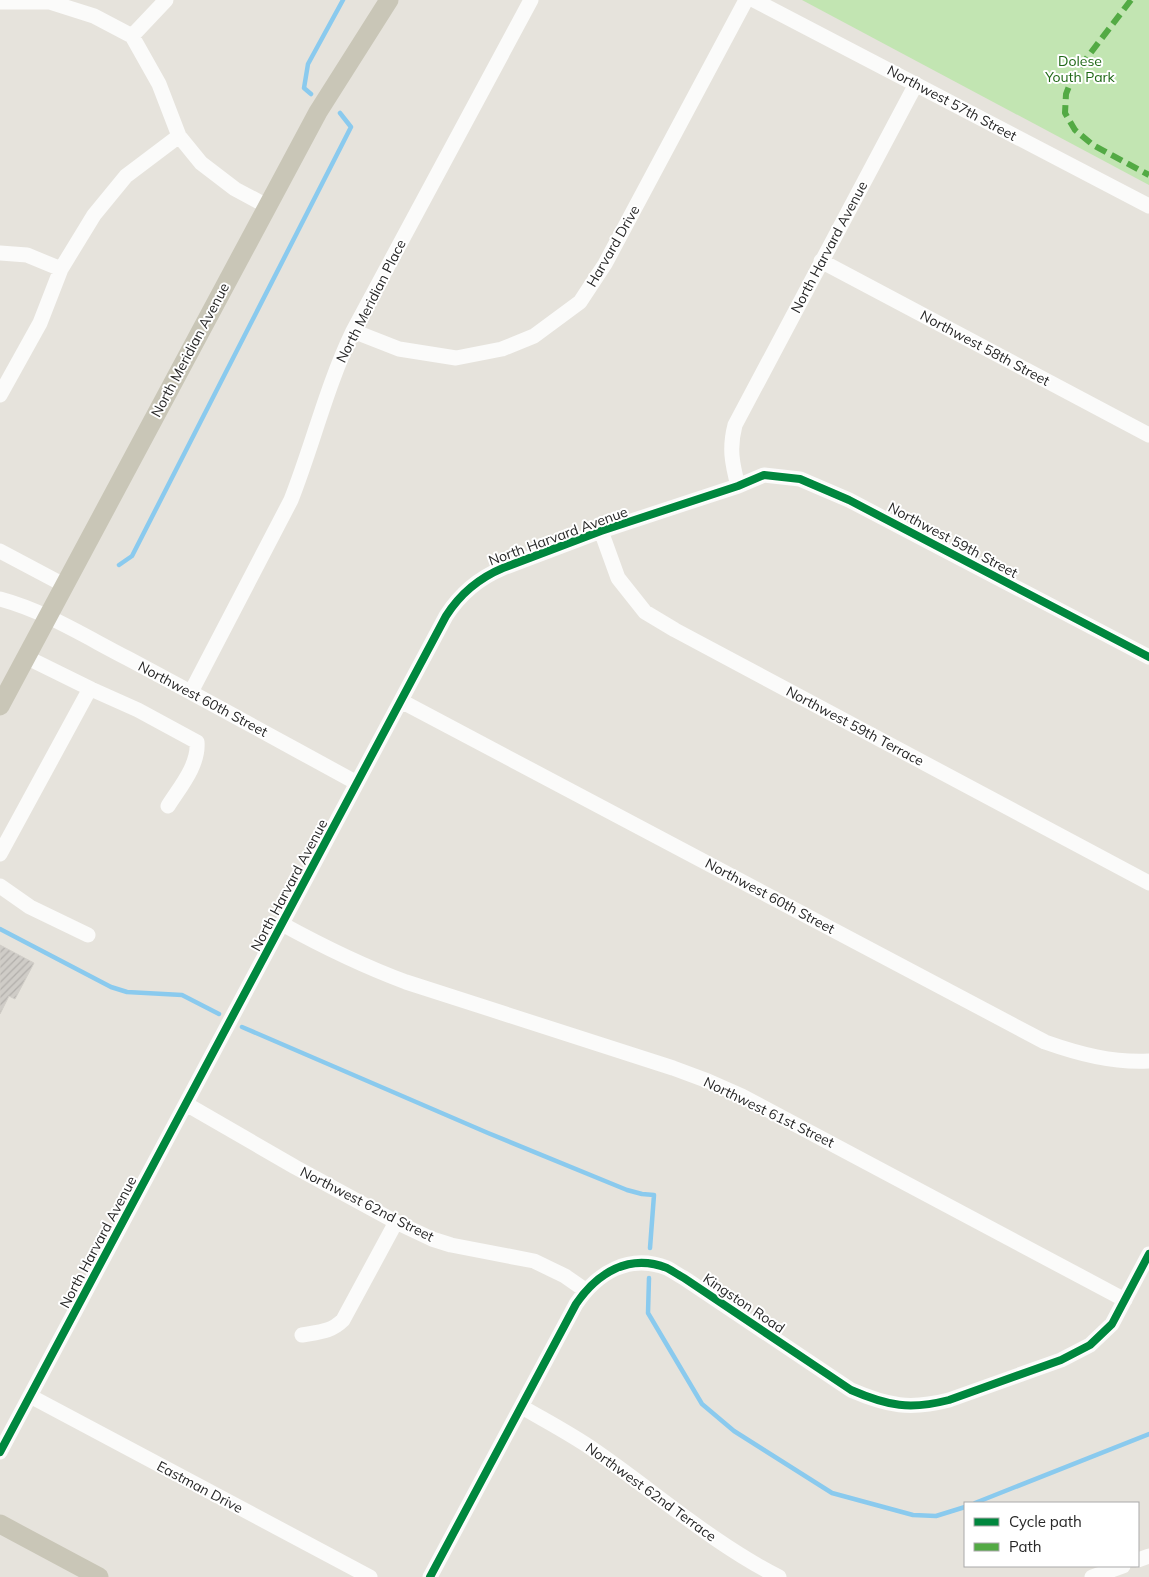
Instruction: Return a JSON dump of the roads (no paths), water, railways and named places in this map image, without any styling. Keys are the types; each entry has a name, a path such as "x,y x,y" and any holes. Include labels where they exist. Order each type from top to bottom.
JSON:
{"main road":[{"name":"North Meridian Avenue","path":"0,706 318,112 389,0"},
{"path":"0,1524 90,1575"}],"street":[{"path":"132,36 166,0"},
{"name":"North Meridian Place","path":"191,692 291,500 339,359 531,0"},
{"name":"Harvard Drive","path":"353,331 399,350 456,358 502,349 534,336 580,302 605,264 746,0"},
{"name":"Northwest 57th Street","path":"754,0 1149,206"},
{"path":"0,2 50,2 94,16 132,36 159,84 180,136 201,163 234,189 267,206"},
{"name":"North Harvard Avenue","path":"0,1452 454,603 465,591 490,573 601,531 738,486 732,461 731,445 735,425 916,84"},
{"path":"0,395 40,323 61,269 94,215 126,176 180,136"},
{"path":"0,253 27,254 61,269"},
{"name":"Northwest 58th Street","path":"821,261 1149,435"},
{"name":"Northwest 59th Street","path":"738,486 764,475 800,479 849,500 1149,657"},
{"name":"Northwest 59th Terrace","path":"601,531 618,578 645,612 675,630 1149,883"},
{"path":"0,551 64,585"},
{"name":"Northwest 60th Street","path":"0,599 22,604 48,617 191,692 357,783"},
{"path":"26,657 138,710 197,742 198,751 192,768 168,806"},
{"path":"0,854 91,689"},
{"name":"Northwest 60th Street","path":"401,701 1045,1042 1095,1057 1118,1061 1149,1061"},
{"path":"0,886 30,907 88,935"},
{"name":"Northwest 61st Street","path":"282,924 341,955 398,979 672,1068 742,1096 1125,1300"},
{"name":"Northwest 62nd Street","path":"186,1104 295,1168 432,1239 451,1245 534,1261 548,1266 585,1290"},
{"path":"302,1335 335,1328 344,1320 396,1222"},
{"name":"Kingston Road","path":"430,1577 576,1304 585,1290 605,1274 630,1264 643,1263 667,1269 692,1283 851,1390 872,1399 891,1404 913,1406 931,1405 948,1400 1061,1360 1090,1345 1112,1324 1149,1254"},
{"name":"Eastman Drive","path":"30,1396 370,1577"},
{"name":"Northwest 62nd Terrace","path":"522,1407 594,1450 704,1532 746,1559 779,1577"},
{"path":"1092,1577 1120,1567"}],"waterway":[{"path":"311,94 304,88 308,64 343,0"},
{"path":"119,565 132,556 351,127 340,113"},
{"path":"0,929 111,987 127,992 182,995 219,1014"},
{"path":"242,1027 488,1133 627,1190 654,1195 650,1248"},
{"path":"649,1278 648,1313 702,1404 734,1431 832,1493 913,1515 936,1516 964,1507"},
{"path":"978,1502 1149,1434"}],"park label":[{"name":"Dolese Youth Park","path":"1080,69"}]}
